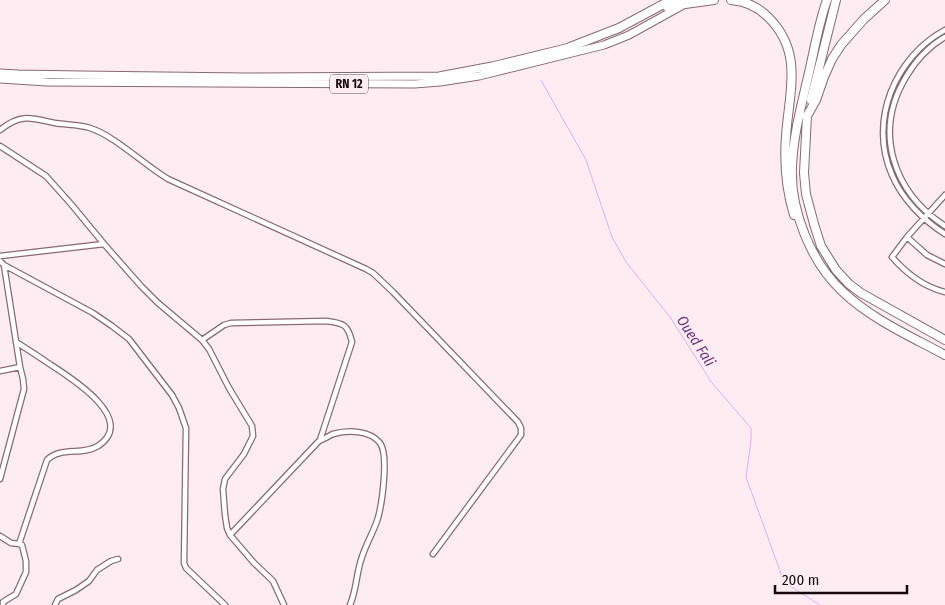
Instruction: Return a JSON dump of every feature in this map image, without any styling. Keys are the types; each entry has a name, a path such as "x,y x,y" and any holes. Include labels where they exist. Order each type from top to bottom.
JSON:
{"highway":[{"name":"RN 12","path":"0,73 245,77 439,76 492,66 589,40 619,28 671,0"},
{"path":"589,40 598,39 622,30 686,1 714,0"},
{"path":"731,0 750,4 765,14 779,28 792,61 785,168 787,188 797,225 832,280 852,299 880,320 945,355"},
{"path":"809,243 801,222 795,197 792,168 799,117 827,0"},
{"path":"836,0 807,116 804,173 806,194 821,246 836,270 849,284 861,293 945,340"},
{"path":"807,116 816,100 832,58 841,44 885,0"},
{"name":"RN 12","path":"0,79 57,82 332,84 415,84 440,82 479,76 604,45 629,34 686,1"},
{"path":"0,84 27,80"}],"street":[{"path":"945,30 934,36 906,63 892,88 884,115 884,144 891,174 903,195 927,216 945,226"},
{"path":"945,37 926,51 911,68 899,90 891,119 890,140 890,148 899,177 934,226 945,234"},
{"path":"0,130 25,117 58,124 88,127 99,131 168,179 366,269 393,292 518,422 521,428 520,435 433,554"},
{"path":"0,146 46,176 153,298 202,340 209,349 252,426 254,436 225,479 223,489 227,528 230,535 254,563 273,581 284,605"},
{"path":"944,198 892,257 912,276 936,290 945,292"},
{"path":"907,238 927,255 945,264"},
{"path":"0,256 104,244"},
{"path":"0,260 4,265 93,313 129,339 172,395 186,428 187,441 184,563 186,568 225,605"},
{"path":"0,479 24,388 4,265"},
{"path":"202,340 224,325 231,323 326,321 341,322 349,330 352,342 320,441 230,535"},
{"path":"16,342 89,391 104,409 110,422 110,428 104,441 93,448 55,454 47,460 19,544"},
{"path":"0,371 20,367"},
{"path":"320,441 334,434 363,432 375,438 383,450 384,484 378,518 362,557 354,596 350,605"},
{"path":"0,536 10,543 22,545 26,561 26,572 16,594 3,602 3,605"},
{"path":"55,605 58,599 89,581 97,570 118,559"}],"waterway":[{"name":"Oued Fali","path":"541,80 586,160 612,237 626,262 670,317 712,383 751,428 746,477 784,582 820,605"}]}
